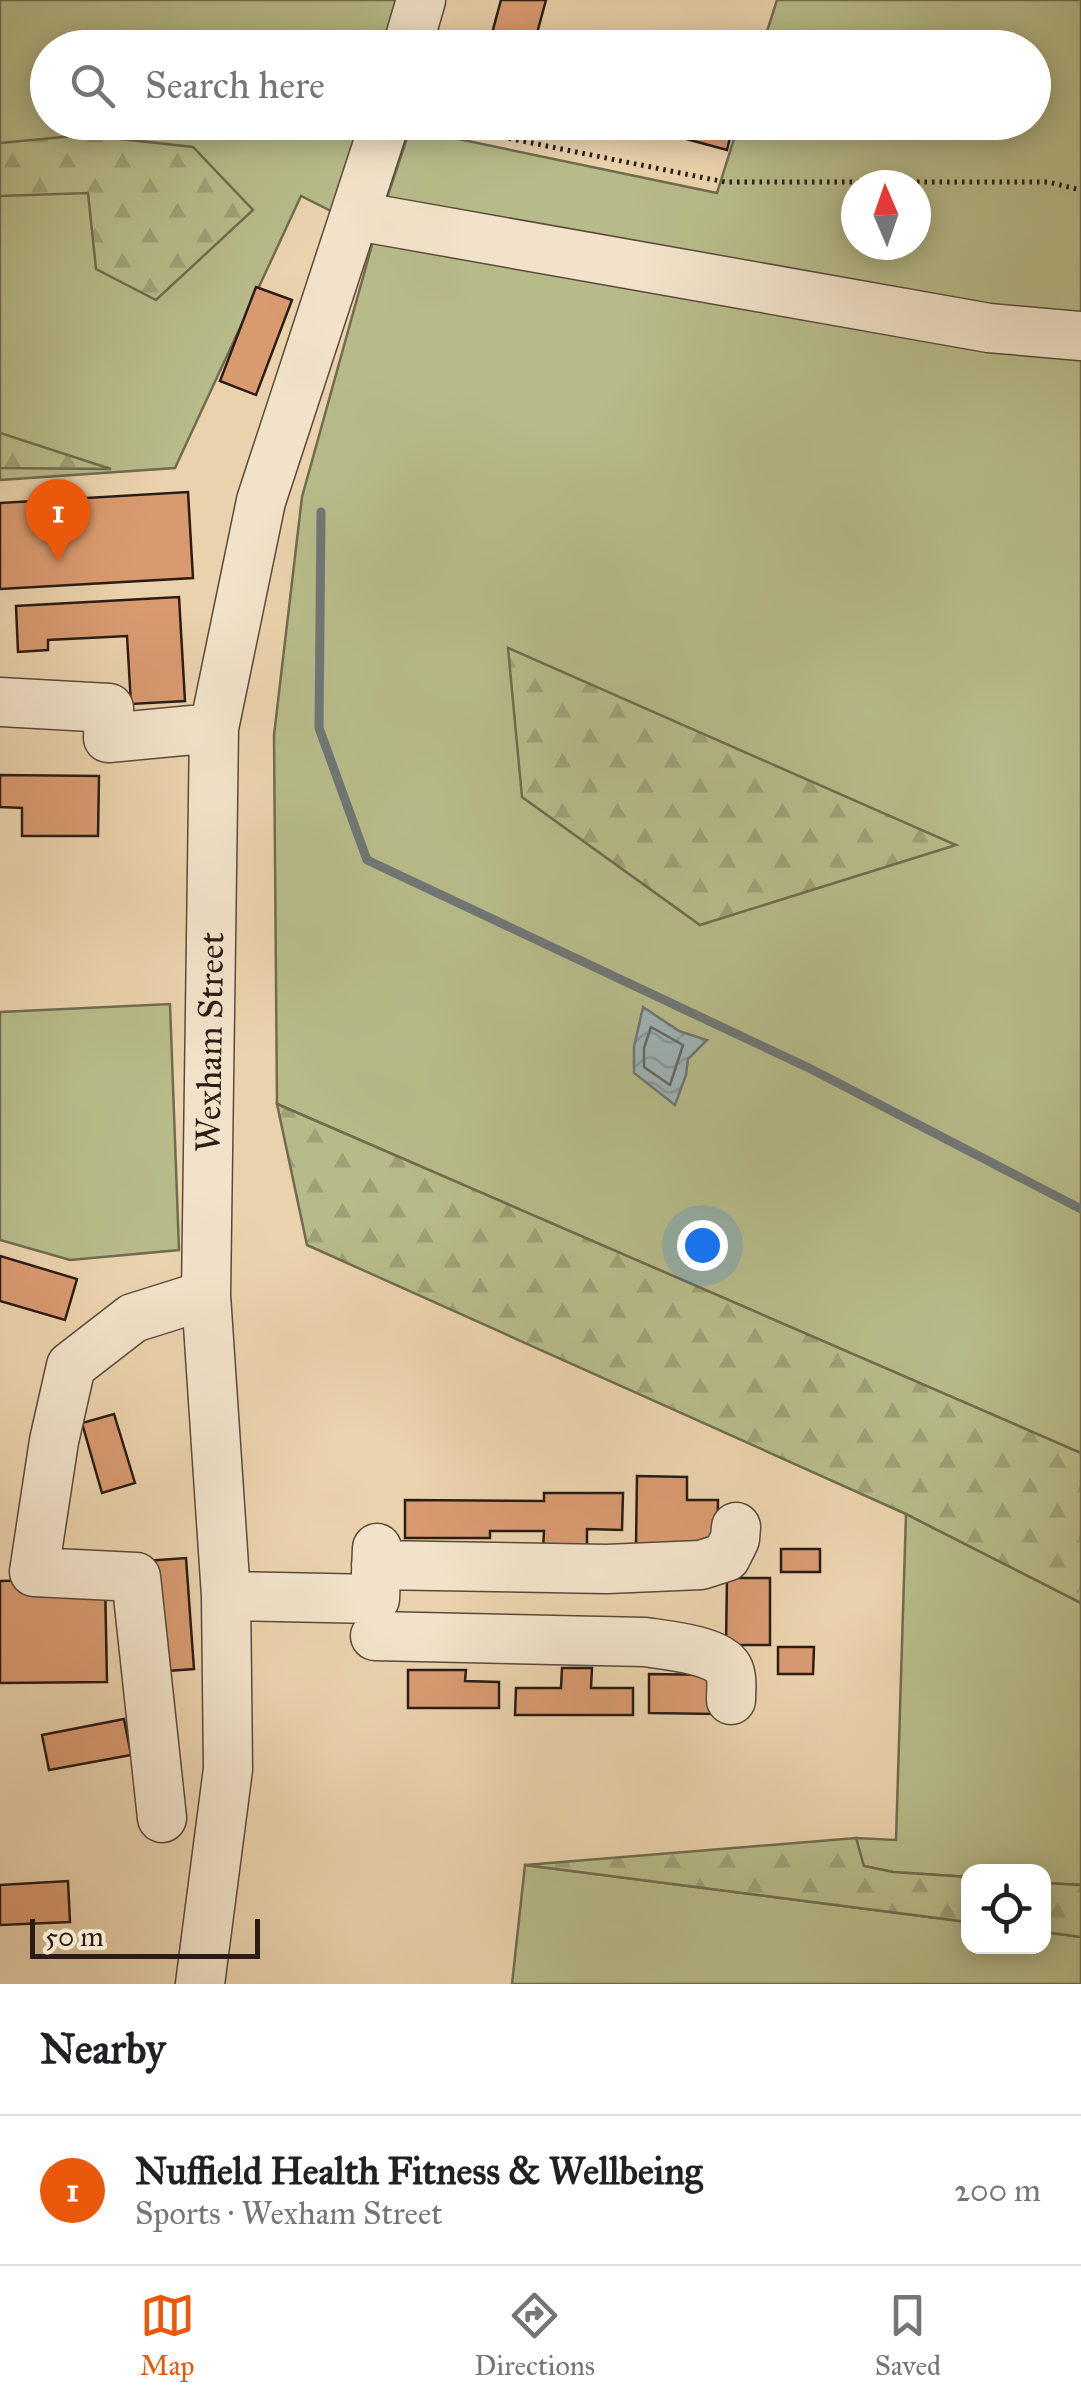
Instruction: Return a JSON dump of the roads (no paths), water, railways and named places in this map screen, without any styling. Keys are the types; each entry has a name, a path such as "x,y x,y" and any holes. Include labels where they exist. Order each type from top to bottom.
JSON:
{"street":[{"path":"412,30 421,0"},
{"name":"Wexham Street","path":"200,1984 228,1769 226,1596 206,1295 214,728 261,501 379,140"},
{"path":"356,216 988,328 1081,336"},
{"path":"0,702 109,708 108,738 214,728"},
{"path":"162,1818 136,1578 34,1572 54,1441 71,1366 133,1318 206,1295"},
{"path":"375,1602 607,1569 701,1565 726,1557 736,1527"},
{"path":"226,1596 375,1602 679,1647 725,1664 730,1670 731,1700"}],"water":[{"path":"643,1007 679,1031 707,1040 688,1059 675,1105 634,1073 634,1047"}],"waterway":[{"path":"321,512 319,728 367,860 811,1069 1081,1209"}],"place":[{"name":"Nuffield Health Fitness & Wellbeing","path":"58,561"}]}
